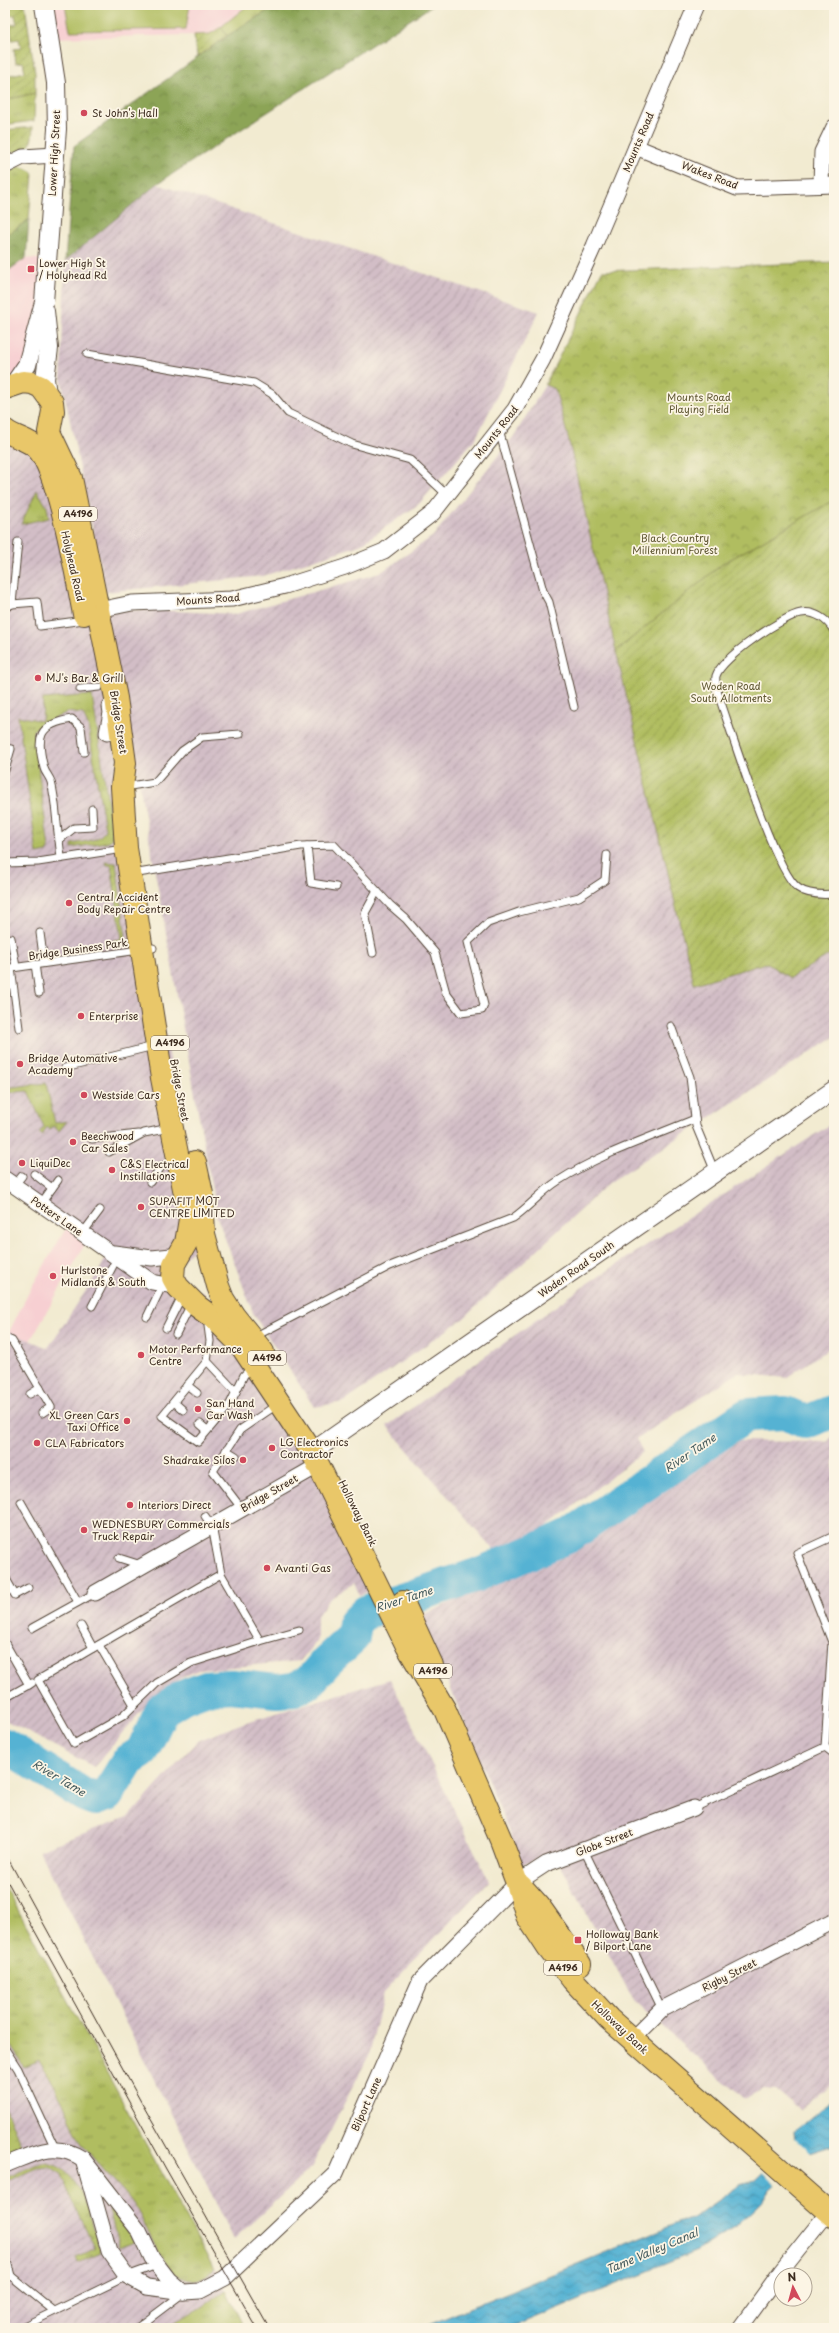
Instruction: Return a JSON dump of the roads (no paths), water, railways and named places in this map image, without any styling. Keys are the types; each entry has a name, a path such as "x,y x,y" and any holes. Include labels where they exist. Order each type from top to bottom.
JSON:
{"main road":[{"path":"8,388 23,382 32,383 47,394"},
{"name":"Holyhead Road","path":"47,394 53,411 50,422 50,440 64,461 70,478 90,613"},
{"name":"Holyhead Road","path":"13,434 40,434 50,422"},
{"name":"Holyhead Road","path":"13,434 37,448 47,462 52,475 90,613"},
{"name":"Bridge Street","path":"90,613 90,688 107,733 113,763 122,787"},
{"name":"Bridge Street","path":"90,613 116,698 124,756 122,787 126,824 164,1044 202,1194 204,1234 223,1299 247,1341 318,1452"},
{"name":"Bridge Street","path":"164,1044 172,1128 180,1162 190,1219 186,1243 181,1255 172,1269 173,1278 180,1291 212,1323 247,1341 255,1366 280,1403 318,1452"},
{"path":"180,1291 190,1293 203,1291 211,1284 213,1267 206,1255 196,1251 181,1255"},
{"name":"Holloway Bank","path":"318,1452 382,1582 413,1640 432,1665 445,1710 517,1883 539,1906 568,1950 592,1980 617,2006 637,2034 833,2208"}],"street":[{"name":"Lower High Street","path":"8,388 27,365 44,302 55,155 56,83 44,5"},
{"name":"Mounts Road","path":"90,613 132,603 232,599 345,567 384,551 433,513 515,409 544,359 696,5"},
{"path":"827,185 822,152 834,127"},
{"name":"Wakes Road","path":"636,146 737,188 827,185"},
{"path":"5,166 23,158 55,155"},
{"name":"Lower High Street","path":"44,302 49,342 45,379 47,394"},
{"path":"90,613 111,713 107,733"},
{"name":"Woden Road South","path":"318,1452 715,1172 834,1090"},
{"name":"Potters Lane","path":"14,1180 40,1204 82,1234 116,1255 152,1282 180,1291"},
{"name":"Potters Lane","path":"116,1255 152,1258 181,1255"},
{"name":"Bridge Street","path":"95,1593 142,1566 208,1521 242,1509 318,1452"},
{"name":"Globe Street","path":"517,1883 546,1864 694,1808"},
{"name":"Bilport Lane","path":"83,2159 109,2251 128,2276 147,2287 184,2292 200,2291 225,2278 336,2173 420,1981 517,1883"},
{"name":"Rigby Street","path":"637,2034 662,2009 834,1921"},
{"path":"5,2165 39,2152 55,2148 71,2151 83,2159 139,2231 157,2265 169,2280 184,2292"},
{"path":"740,2328 833,2208"}],"lane":[{"path":"87,354 254,382 272,394 288,413 330,434 352,444 410,460 447,495"},
{"path":"499,429 543,591 549,602 574,707"},
{"path":"12,604 18,542"},
{"path":"5,608 12,604 37,602 40,626 90,613"},
{"path":"834,631 822,618 813,614 802,613 788,618 723,663 716,676 717,691 758,808 785,873 798,888 808,893 834,894"},
{"path":"61,858 51,780 44,770 39,738 43,730 55,723 72,719 81,727 84,752"},
{"path":"122,787 155,782 182,751 202,738 240,734"},
{"path":"5,748 11,749 5,768"},
{"path":"59,840 74,828 93,826 92,809"},
{"path":"135,874 307,846 334,845 377,891 406,919 435,953 446,994 461,1013 482,1010 484,1005 468,942 488,924 519,912 579,897 605,880 607,855"},
{"path":"307,846 311,883 336,887"},
{"path":"5,862 38,862 131,848"},
{"path":"373,953 365,912 377,891"},
{"path":"40,933 44,963"},
{"path":"12,938 11,968 20,1028"},
{"name":"Bridge Business Park","path":"11,968 147,949"},
{"path":"35,964 40,993"},
{"path":"671,1026 690,1077 694,1118 715,1172"},
{"path":"65,1068 164,1044"},
{"path":"247,1341 390,1266 513,1218 527,1208 556,1182 578,1169 694,1118"},
{"path":"92,1139 172,1128"},
{"path":"109,1152 144,1133"},
{"path":"150,1182 162,1166 180,1162"},
{"path":"34,1174 52,1188"},
{"path":"40,1204 58,1180"},
{"path":"82,1234 100,1210"},
{"path":"92,1306 116,1255"},
{"path":"148,1317 180,1291"},
{"path":"166,1328 180,1291"},
{"path":"176,1334 180,1291"},
{"path":"212,1323 207,1361 162,1416 198,1442 230,1404 244,1375 255,1366"},
{"path":"5,1338 12,1341 51,1407 42,1413"},
{"path":"207,1361 236,1392"},
{"path":"187,1385 197,1393"},
{"path":"30,1394 40,1388"},
{"path":"174,1402 183,1410"},
{"path":"242,1509 212,1471 240,1430 280,1403"},
{"path":"214,1409 221,1414"},
{"path":"200,1424 208,1430"},
{"path":"226,1450 236,1456"},
{"path":"21,1502 78,1602"},
{"path":"208,1521 221,1574 260,1641"},
{"path":"825,1746 832,1642 797,1553 834,1536"},
{"path":"119,1558 142,1566"},
{"path":"5,1698 221,1574"},
{"path":"5,1577 15,1595 28,1588"},
{"path":"32,1628 95,1593"},
{"path":"81,1626 96,1646 134,1705"},
{"path":"38,1680 74,1744 123,1716 157,1683 190,1663 299,1630"},
{"path":"5,1643 29,1685"},
{"path":"825,1746 834,1754"},
{"path":"694,1808 825,1746"},
{"path":"584,1850 662,2009"},
{"path":"5,2049 18,2069 55,2148"},
{"path":"5,2254 8,2277 54,2311"},
{"path":"20,2328 128,2276 157,2265"},
{"path":"137,2328 184,2292"}],"water":[{"name":"Tame Valley Canal","path":"834,2097 834,2145 809,2153 768,2191 761,2203 738,2225 697,2251 509,2328 421,2328 675,2224 691,2219 740,2185 754,2181 795,2142 794,2132"}],"waterway":[{"name":"River Tame","path":"5,1745 84,1795 95,1799 107,1795 128,1761 142,1752 162,1710 183,1697 207,1688 231,1686 277,1691 294,1689 309,1682 326,1662 353,1637 355,1623 366,1612 477,1575 569,1536 747,1415 785,1413 806,1422 834,1411"}],"tram line":[{"path":"5,1853 140,2100 269,2328"},
{"path":"5,1877 166,2169 257,2328"}],"place":[{"name":"St John's Hall","path":"84,113"},
{"name":"Lower High St / Holyhead Rd","path":"31,269"},
{"name":"MJ's Bar & Grill","path":"38,678"},
{"name":"Central Accident Body Repair Centre","path":"69,903"},
{"name":"Enterprise","path":"81,1016"},
{"name":"Bridge Automative Academy","path":"20,1064"},
{"name":"Westside Cars","path":"84,1095"},
{"name":"Beechwood Car Sales","path":"73,1142"},
{"name":"LiquiDec","path":"22,1163"},
{"name":"C&S Electrical Instillations","path":"112,1170"},
{"name":"SUPAFIT MOT CENTRE LIMITED","path":"141,1207"},
{"name":"Hurlstone Midlands & South","path":"53,1276"},
{"name":"Motor Performance Centre","path":"141,1355"},
{"name":"San Hand Car Wash","path":"198,1409"},
{"name":"XL Green Cars Taxi Office","path":"127,1421"},
{"name":"CLA Fabricators","path":"37,1443"},
{"name":"LG Electronics Contractor","path":"272,1448"},
{"name":"Shadrake Silos","path":"243,1460"},
{"name":"Interiors Direct","path":"130,1505"},
{"name":"WEDNESBURY Commercials Truck Repair","path":"84,1530"},
{"name":"Avanti Gas","path":"267,1568"},
{"name":"Holloway Bank / Bilport Lane","path":"578,1940"}],"park label":[{"name":"Mounts Road Playing Field","path":"699,402"},
{"name":"Black Country Millennium Forest","path":"675,544"},
{"name":"Woden Road South Allotments","path":"731,692"}]}
